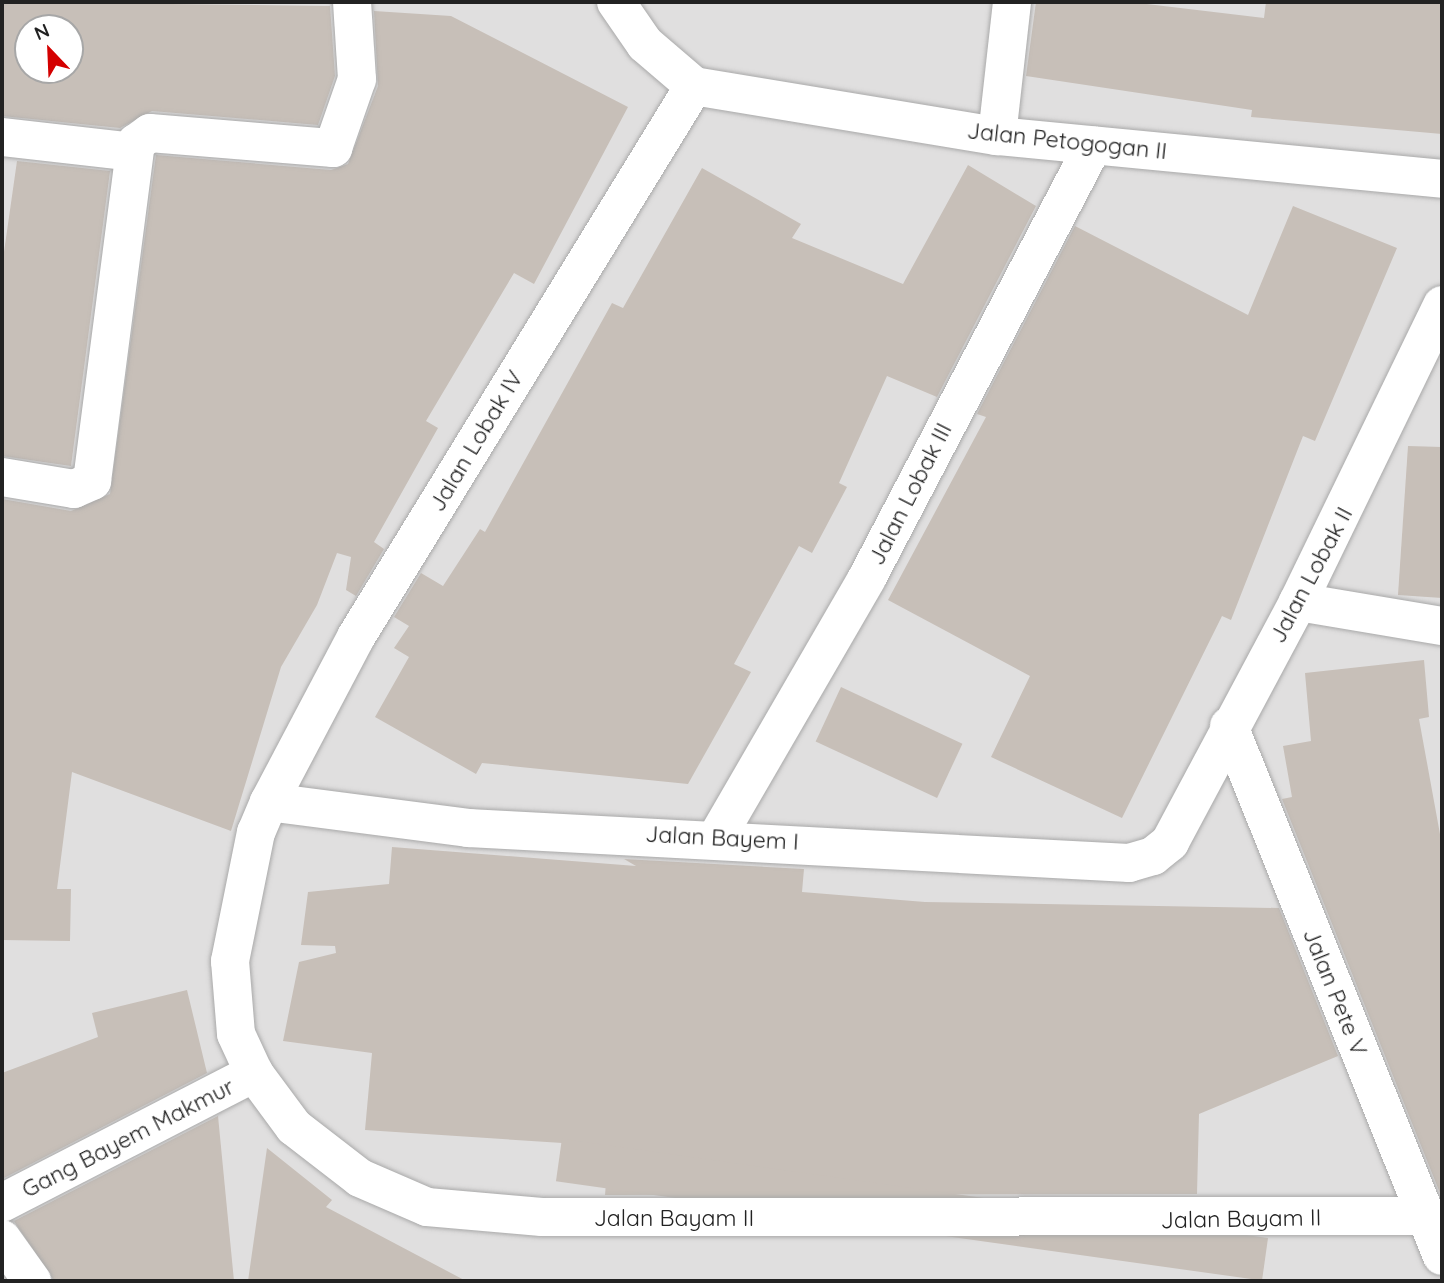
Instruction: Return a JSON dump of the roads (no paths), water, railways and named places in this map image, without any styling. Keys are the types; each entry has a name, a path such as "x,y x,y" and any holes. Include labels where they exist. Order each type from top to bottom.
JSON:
{"street":[{"path":"2,477 74,489 92,481 134,152 150,133 334,148 357,79 352,2"},
{"path":"616,2 645,44 694,86"},
{"path":"997,136 1012,2"},
{"name":"Jalan Petogogan II","path":"694,86 997,136 1442,179"},
{"name":"Jalan Lobak IV","path":"269,802 356,637 694,86"},
{"path":"2,137 134,152"},
{"name":"Jalan Lobak III","path":"717,837 867,578 1093,145"},
{"name":"Jalan Lobak II","path":"1170,842 1229,726 1298,602 1442,305"},
{"path":"1298,602 1442,625"},
{"name":"Jalan Pete V","path":"1229,726 1442,1256"},
{"name":"Jalan Bayem I","path":"269,802 468,828 717,837 1129,863 1170,842"},
{"name":"Jalan Bayam II","path":"269,802 256,832 230,961 236,1034 254,1073 294,1127 349,1170 427,1207 542,1217 1425,1216"},
{"name":"Gang Bayem Makmur","path":"2,1203 254,1073"},
{"path":"2,1239 32,1281"}]}
